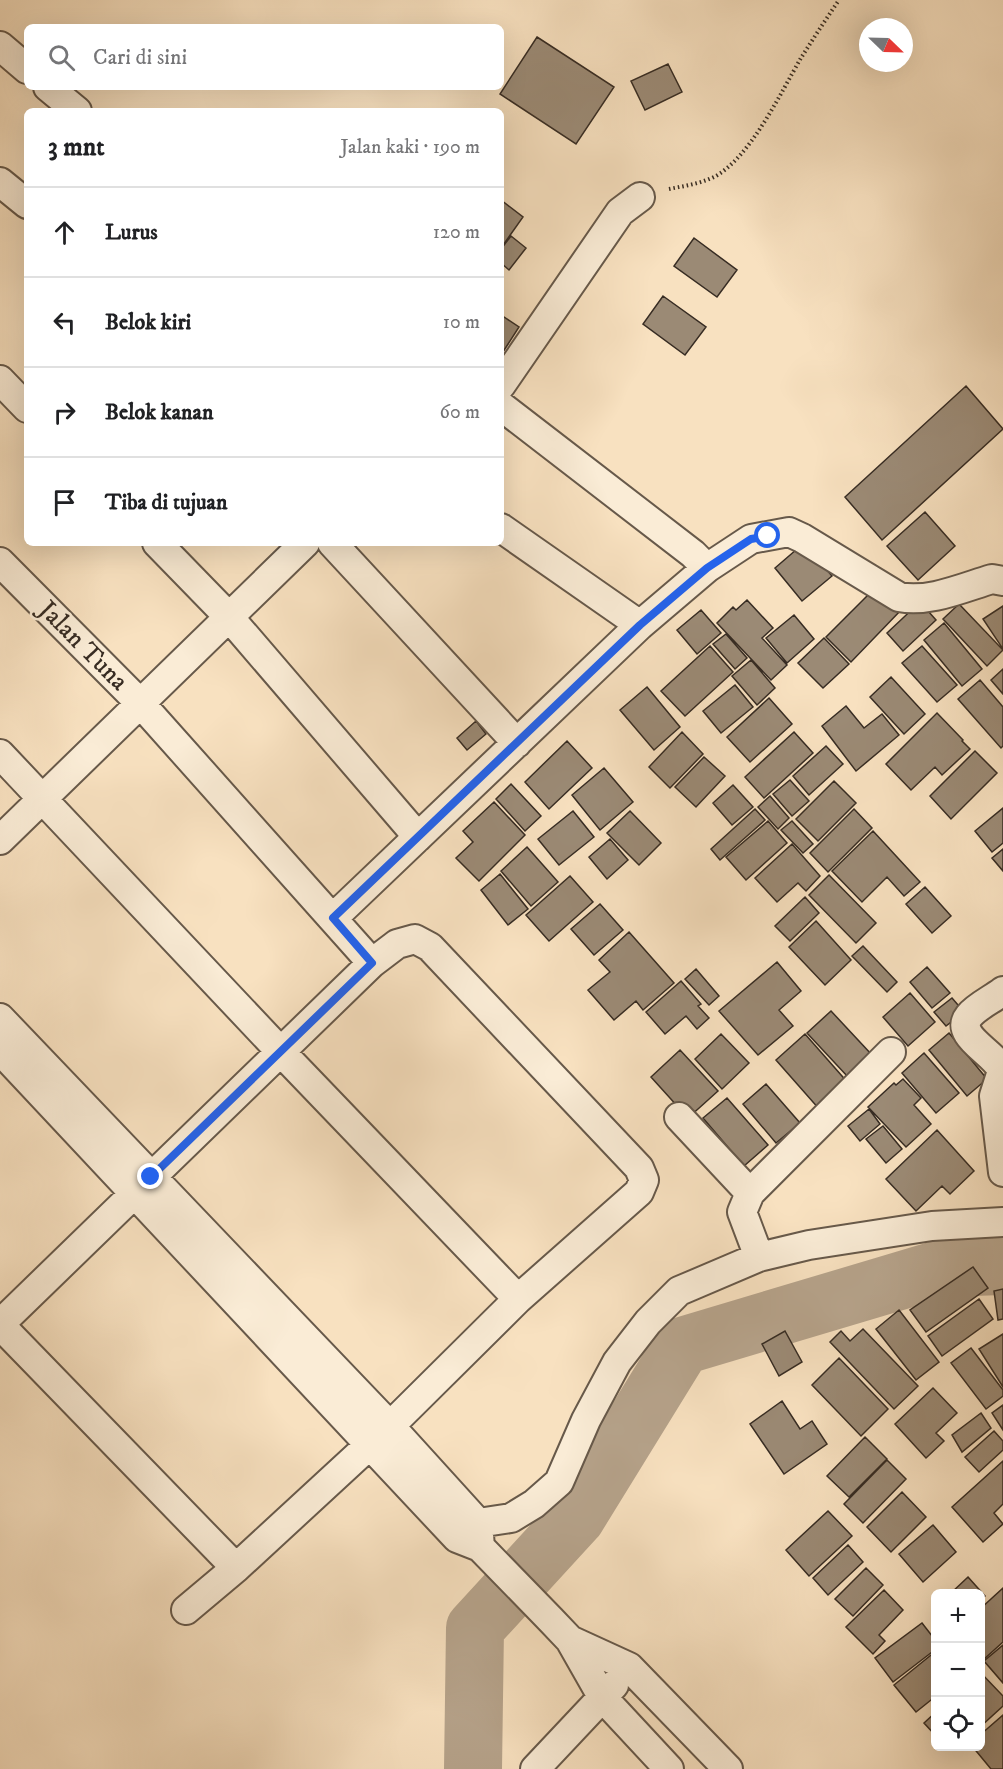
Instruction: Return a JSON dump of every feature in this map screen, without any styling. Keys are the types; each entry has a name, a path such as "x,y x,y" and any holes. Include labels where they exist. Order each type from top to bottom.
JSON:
{"street":[{"path":"0,46 24,66"},
{"path":"52,90 73,108"},
{"path":"0,182 24,202"},
{"path":"504,381 620,212 639,197"},
{"path":"0,380 24,405"},
{"path":"504,408 693,554 707,568"},
{"path":"504,530 640,625"},
{"path":"333,918 640,625 707,568 751,539 789,532 899,597 912,600 992,579 1003,581"},
{"path":"160,546 229,617 418,837"},
{"path":"0,840 302,546"},
{"path":"335,546 517,743"},
{"name":"Jalan Tuna","path":"0,562 141,704 372,963"},
{"path":"0,754 518,1299"},
{"path":"186,1610 236,1568 390,1426 518,1299 639,1192 644,1180 639,1168 430,947 415,939 397,944 372,963 0,1325 236,1568"},
{"path":"1003,991 969,1016 965,1028 966,1034 993,1057 1002,1071 994,1096 1003,1172"},
{"path":"0,1018 368,1445 475,1540 561,1630 603,1698 669,1769"},
{"path":"0,1050 390,1426 475,1540"},
{"path":"759,1257 742,1212 750,1193 891,1052"},
{"path":"679,1117 750,1193"},
{"path":"475,1540 534,1504 559,1482 586,1420 617,1362 648,1322 679,1291 759,1257 809,1245 932,1226 1003,1222"},
{"path":"561,1630 629,1667 728,1769"},
{"path":"535,1769 603,1698 629,1667"}],"path":[{"path":"639,197 659,190 694,185 715,176 740,155 757,132 839,0"}],"building":[{"path":"537,37 614,87 576,144 500,94"},
{"path":"668,64 682,92 645,110 631,81"},
{"path":"504,202 523,217 504,244"},
{"path":"511,236 526,248 509,270 504,266 504,245"},
{"path":"694,238 737,270 717,297 674,266"},
{"path":"663,296 706,327 685,355 643,324"},
{"path":"504,317 519,327 504,350"},
{"path":"966,386 1003,429 882,540 845,497"},
{"path":"925,512 955,546 918,580 887,546"},
{"path":"804,543 832,576 802,601 775,568"},
{"path":"878,585 902,609 851,662 826,637"},
{"path":"747,600 773,628 762,638 787,665 771,680 717,623 733,607 736,610"},
{"path":"920,602 936,620 903,651 887,633"},
{"path":"959,604 1003,650 987,666 943,619"},
{"path":"1003,606 1003,649 983,619"},
{"path":"701,610 721,633 697,654 677,630"},
{"path":"794,615 814,639 787,663 766,638"},
{"path":"944,623 982,669 962,686 924,640"},
{"path":"726,634 747,658 735,669 713,644"},
{"path":"824,638 849,664 823,688 798,663"},
{"path":"710,646 733,672 685,716 661,691"},
{"path":"922,646 957,685 937,702 902,663"},
{"path":"751,660 775,688 757,705 732,676"},
{"path":"1003,669 1003,694 991,680"},
{"path":"891,677 925,714 904,734 870,697"},
{"path":"980,680 1003,707 1003,746 1001,748 958,699"},
{"path":"735,685 753,707 721,733 703,711"},
{"path":"647,687 680,727 654,750 620,710"},
{"path":"769,698 792,724 750,762 727,737"},
{"path":"846,706 864,728 882,714 899,735 856,771 822,726"},
{"path":"937,713 970,749 942,775 935,767 911,790 886,764"},
{"path":"476,721 486,734 467,750 457,738"},
{"path":"682,732 703,754 670,788 649,767"},
{"path":"794,732 813,753 764,798 745,777"},
{"path":"567,741 592,768 549,809 525,782"},
{"path":"826,746 843,764 809,795 793,776"},
{"path":"975,751 997,773 951,819 930,796"},
{"path":"704,757 725,776 696,807 675,787"},
{"path":"604,768 633,802 600,830 572,795"},
{"path":"790,780 809,801 792,816 773,794"},
{"path":"834,781 856,803 818,841 796,819"},
{"path":"511,784 541,816 525,831 496,799"},
{"path":"733,785 753,807 732,825 713,803"},
{"path":"770,796 789,818 778,829 758,807"},
{"path":"494,802 525,835 479,881 456,858 473,842 463,831"},
{"path":"1003,808 1003,843 992,852 975,831"},
{"path":"755,809 765,820 720,860 711,849"},
{"path":"854,809 872,828 828,872 810,853"},
{"path":"573,811 594,837 559,865 538,839"},
{"path":"630,811 661,843 639,865 607,833"},
{"path":"768,821 787,843 746,880 726,857"},
{"path":"792,821 813,844 803,853 781,830"},
{"path":"873,831 920,882 904,896 887,877 862,902 832,871"},
{"path":"610,839 628,860 607,879 589,857"},
{"path":"792,844 820,876 806,891 798,883 777,902 755,878"},
{"path":"527,847 558,882 531,906 501,871"},
{"path":"1003,849 1003,871 992,858"},
{"path":"500,874 528,909 508,925 481,890"},
{"path":"829,875 876,923 856,943 809,895"},
{"path":"570,876 593,902 549,941 526,915"},
{"path":"925,887 951,916 932,933 906,904"},
{"path":"805,897 819,913 790,941 775,926"},
{"path":"600,904 623,930 594,955 571,929"},
{"path":"816,921 851,960 825,985 789,947"},
{"path":"629,932 674,983 643,1010 636,1001 614,1020 588,990 610,972 599,960"},
{"path":"863,946 897,982 887,992 852,956"},
{"path":"777,962 801,991 779,1010 793,1026 758,1055 719,1011"},
{"path":"927,967 950,993 932,1008 910,982"},
{"path":"696,969 719,996 709,1005 685,979"},
{"path":"681,981 701,1004 698,1006 709,1018 697,1029 686,1016 665,1034 646,1012"},
{"path":"910,993 935,1022 908,1046 883,1017"},
{"path":"952,998 964,1012 946,1026 934,1012"},
{"path":"831,1011 872,1055 848,1077 807,1033"},
{"path":"949,1033 987,1079 967,1096 929,1050"},
{"path":"721,1034 749,1063 722,1089 695,1059"},
{"path":"805,1034 849,1084 820,1110 776,1060"},
{"path":"680,1050 718,1091 688,1118 651,1077"},
{"path":"924,1053 959,1093 936,1113 902,1073"},
{"path":"903,1079 921,1098 914,1105 931,1124 906,1147 868,1107 894,1083 896,1085"},
{"path":"766,1084 800,1123 776,1143 743,1104"},
{"path":"727,1098 768,1145 744,1166 703,1118"},
{"path":"869,1109 880,1124 860,1141 848,1126"},
{"path":"883,1126 902,1149 886,1163 866,1139"},
{"path":"937,1130 974,1171 950,1194 942,1186 916,1211 886,1179"},
{"path":"973,1267 988,1288 926,1332 910,1310"},
{"path":"1003,1289 1003,1319 998,1320 994,1291"},
{"path":"979,1299 993,1319 942,1356 928,1336"},
{"path":"899,1310 939,1362 916,1380 876,1329"},
{"path":"863,1329 918,1386 894,1409 830,1342 841,1331 850,1341"},
{"path":"785,1331 802,1362 779,1376 762,1344"},
{"path":"1003,1334 1003,1387 979,1349"},
{"path":"971,1348 1003,1390 1003,1396 986,1409 951,1363"},
{"path":"839,1358 888,1409 861,1436 812,1385"},
{"path":"933,1388 957,1413 936,1433 944,1441 926,1458 895,1424"},
{"path":"782,1401 800,1429 812,1421 827,1444 784,1474 750,1424"},
{"path":"1003,1405 1003,1430 992,1413"},
{"path":"981,1413 991,1428 962,1452 952,1435"},
{"path":"994,1431 1003,1441 1003,1450 979,1472 965,1457"},
{"path":"865,1437 887,1459 849,1497 827,1476"},
{"path":"887,1460 906,1479 863,1523 844,1504"},
{"path":"1003,1461 1003,1504 994,1513 1003,1524 983,1542 952,1507"},
{"path":"902,1492 926,1517 891,1552 867,1527"},
{"path":"828,1511 852,1536 809,1576 786,1550"},
{"path":"933,1525 956,1552 923,1582 899,1554"},
{"path":"848,1545 863,1562 828,1595 813,1578"},
{"path":"866,1568 883,1585 853,1616 835,1599"},
{"path":"968,1577 979,1589 955,1589"},
{"path":"1003,1588 1003,1642 985,1658 985,1643 985,1604"},
{"path":"884,1590 903,1610 879,1635 885,1641 873,1654 846,1627"},
{"path":"922,1623 931,1635 931,1653 893,1682 875,1658"},
{"path":"1003,1645 1003,1683 985,1662"},
{"path":"931,1655 931,1700 916,1712 894,1685"},
{"path":"985,1677 1003,1696 1003,1706 985,1722"},
{"path":"1003,1715 1003,1769 991,1769 976,1751 985,1751 985,1731"},
{"path":"931,1717 931,1731 924,1723"}],"waterway":[{"path":"473,1769 475,1628 576,1518 682,1346 943,1268 1003,1266"}],"route":[{"path":"151,1177 372,963 333,918 640,625 707,568 751,539 768,536"}]}
